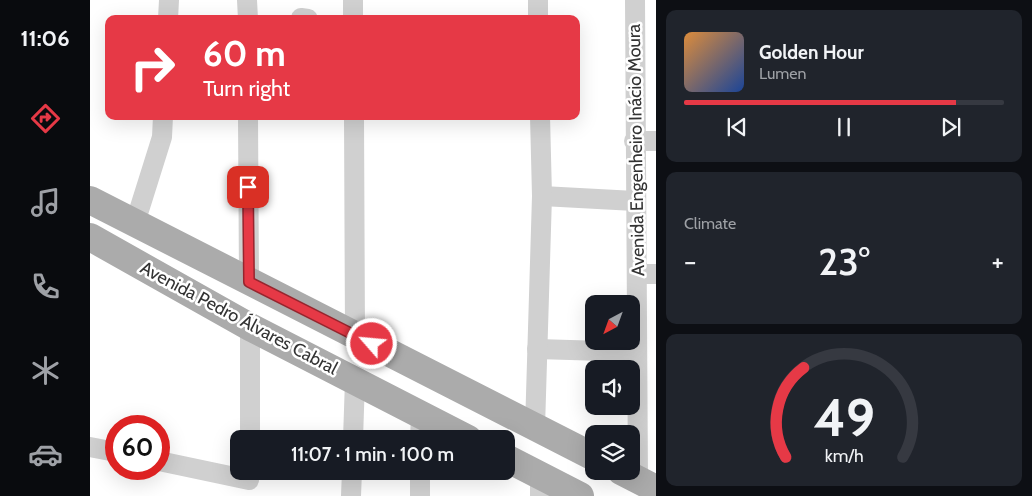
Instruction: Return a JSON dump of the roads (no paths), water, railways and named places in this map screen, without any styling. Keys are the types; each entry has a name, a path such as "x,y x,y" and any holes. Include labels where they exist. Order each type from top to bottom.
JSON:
{"main road":[{"name":"Avenida Pedro Álvares Cabral","path":"90,200 585,453"},
{"name":"Avenida Pedro Álvares Cabral","path":"90,237 250,327 355,380 420,427"},
{"path":"515,465 540,486 580,496"}],"street":[{"path":"168,15 169,0"},
{"path":"247,0 248,15"},
{"path":"353,0 353,15"},
{"path":"538,0 538,15"},
{"name":"Avenida Engenheiro Inácio Moura","path":"634,0 636,201 647,274 636,352 637,425"},
{"path":"135,224 162,137 163,120"},
{"path":"248,120 249,282"},
{"path":"354,120 355,336"},
{"path":"535,428 542,196 540,120"},
{"path":"634,141 656,141"},
{"path":"542,196 636,201"},
{"path":"250,327 250,430"},
{"path":"537,349 636,352"},
{"path":"353,430 355,380"},
{"path":"90,447 105,450"},
{"path":"170,464 249,482"},
{"path":"351,496 352,480"},
{"path":"420,480 420,496"}]}
